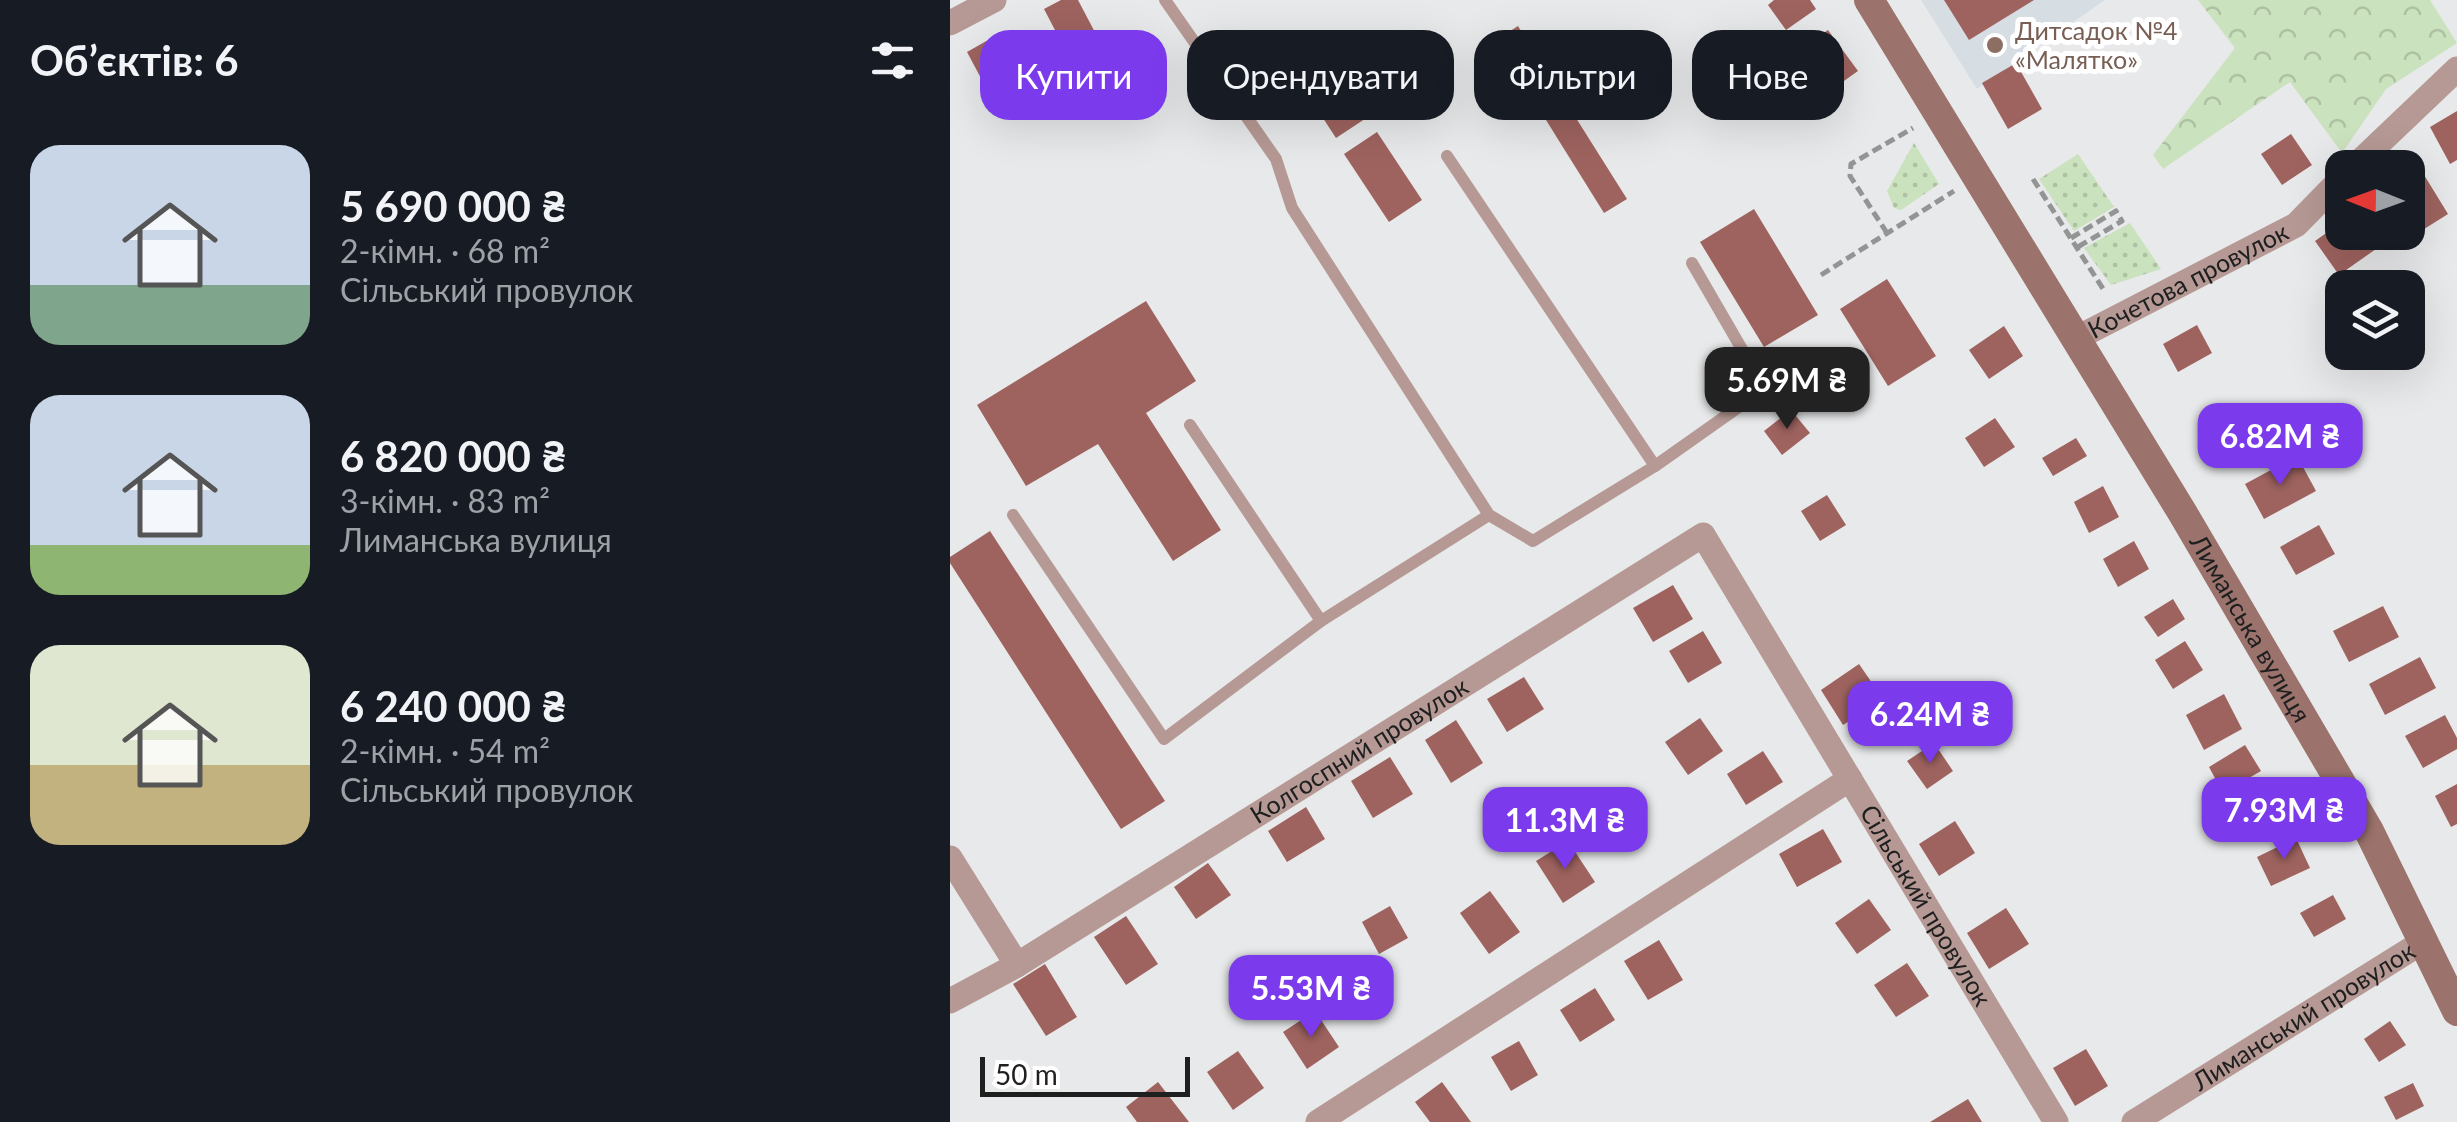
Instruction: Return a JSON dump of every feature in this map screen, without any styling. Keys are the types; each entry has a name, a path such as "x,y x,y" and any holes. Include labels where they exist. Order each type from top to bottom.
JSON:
{"street":[{"path":"950,23 994,0"},
{"name":"Лиманська вулиця","path":"1870,0 2077,338 2368,832 2424,941 2448,966 2457,1012"},
{"path":"2373,150 2457,69"},
{"name":"Кочетова провулок","path":"2077,338 2296,225 2325,195"},
{"name":"Сільський провулок","path":"1703,535 2056,1122"},
{"name":"Колгоспний провулок","path":"950,1001 1017,964 1703,535"},
{"path":"1318,1122 1850,779"},
{"path":"950,858 1017,964"},
{"name":"Лиманський провулок","path":"2134,1122 2424,941"}],"lane":[{"path":"1164,0 1276,159 1292,208 1488,515 1533,541 1655,466 1757,394 1754,370 1692,263"},
{"path":"1447,156 1655,466"},
{"path":"1190,425 1321,622"},
{"path":"1013,515 1164,739 1321,622 1488,515"}],"path":[{"path":"1888,233 1850,176 1851,164 1939,113"},
{"path":"1821,275 1978,176"},
{"path":"2033,179 2105,292"},
{"path":"2070,238 2116,211 2122,221 2076,248"}],"shaded area":[{"name":"Дитсадок №4 «Малятко»","path":"1921,0 2105,0 1977,89"}],"green space":[{"path":"2198,0 2430,0 2457,43 2386,89 2344,150 2340,150 2290,82 2163,169 2153,155 2235,48"},
{"path":"1914,143 1939,184 1901,210 1894,208 1887,191"},
{"path":"2078,154 2114,207 2074,231 2039,179"},
{"path":"2130,223 2161,269 2111,285 2084,248"}],"building":[{"path":"1061,0 1078,0 1094,30 1055,30 1044,9"},
{"path":"1774,0 1810,0 1816,9 1786,30 1768,5"},
{"path":"1944,0 2034,0 1969,40"},
{"path":"980,45 980,76 967,52"},
{"path":"1844,52 1858,71 1844,81"},
{"path":"2016,63 2042,109 2008,129 1982,83"},
{"path":"2457,111 2457,160 2450,164 2430,127"},
{"path":"1324,120 1363,120 1336,138"},
{"path":"1546,120 1577,120 1627,199 1604,213"},
{"path":"1377,132 1422,200 1389,222 1344,154"},
{"path":"2291,134 2312,165 2282,185 2261,154"},
{"path":"2425,176 2448,214 2425,228"},
{"path":"1754,209 1818,315 1764,347 1700,242"},
{"path":"2325,234 2325,250 2375,250 2346,270 2335,270 2315,241"},
{"path":"1887,279 1936,356 1888,386 1840,309"},
{"path":"1146,301 1196,381 1146,413 1221,530 1173,561 1098,444 1026,486 977,405"},
{"path":"2197,325 2212,353 2178,372 2163,344"},
{"path":"2004,326 2023,356 1989,379 1969,350"},
{"path":"2266,407 2282,438 2230,467 2213,436"},
{"path":"1791,410 1810,433 1782,455 1764,431"},
{"path":"1995,418 2015,447 1984,467 1965,438"},
{"path":"2076,438 2087,456 2053,476 2042,458"},
{"path":"2297,456 2316,491 2264,519 2245,484"},
{"path":"2103,486 2119,517 2089,533 2074,502"},
{"path":"1827,495 1846,525 1820,541 1801,511"},
{"path":"2319,525 2335,554 2296,575 2280,547"},
{"path":"990,531 1165,801 1121,829 950,563 950,557"},
{"path":"2134,541 2149,569 2118,587 2103,559"},
{"path":"1673,585 1693,619 1653,642 1633,608"},
{"path":"2173,599 2185,619 2158,637 2144,617"},
{"path":"2383,606 2399,637 2349,662 2333,631"},
{"path":"1703,631 1722,663 1688,683 1669,651"},
{"path":"2185,641 2203,670 2173,689 2155,660"},
{"path":"2420,657 2436,688 2385,715 2369,684"},
{"path":"1859,664 1883,699 1843,725 1821,690"},
{"path":"1524,677 1544,709 1507,732 1487,699"},
{"path":"2224,694 2242,729 2204,750 2186,715"},
{"path":"2445,715 2457,738 2457,749 2423,768 2405,736"},
{"path":"1700,718 1723,751 1688,775 1665,742"},
{"path":"1456,720 1483,763 1451,783 1425,740"},
{"path":"1934,743 1953,771 1927,789 1907,761"},
{"path":"2245,745 2261,771 2223,793 2209,767"},
{"path":"1763,751 1783,782 1746,805 1727,774"},
{"path":"1390,757 1413,794 1373,818 1351,781"},
{"path":"2457,784 2457,824 2451,827 2435,796"},
{"path":"2267,787 2281,811 2239,834 2226,810"},
{"path":"1306,807 1325,839 1287,862 1268,831"},
{"path":"1955,821 1975,853 1939,876 1919,844"},
{"path":"1823,829 1842,862 1797,887 1779,854"},
{"path":"2296,838 2310,868 2271,886 2257,857"},
{"path":"1568,841 1595,882 1563,903 1536,861"},
{"path":"1208,863 1231,895 1196,919 1174,887"},
{"path":"1490,891 1520,932 1489,954 1460,913"},
{"path":"2333,895 2346,919 2314,937 2300,913"},
{"path":"1869,899 1891,930 1857,954 1835,923"},
{"path":"1390,906 1408,938 1379,954 1362,922"},
{"path":"2006,908 2029,944 1989,969 1967,933"},
{"path":"1126,916 1158,964 1126,985 1094,937"},
{"path":"1659,940 1683,980 1648,1000 1624,961"},
{"path":"1907,963 1929,996 1896,1017 1874,985"},
{"path":"1045,964 1077,1017 1046,1036 1013,984"},
{"path":"1595,988 1615,1020 1580,1042 1560,1010"},
{"path":"1315,1011 1339,1047 1307,1069 1283,1032"},
{"path":"2390,1021 2406,1045 2379,1062 2364,1039"},
{"path":"1519,1041 1538,1075 1511,1091 1491,1057"},
{"path":"2086,1049 2108,1086 2075,1106 2053,1068"},
{"path":"1238,1051 1264,1088 1233,1110 1207,1072"},
{"path":"1158,1082 1189,1122 1137,1122 1126,1107"},
{"path":"1442,1082 1471,1122 1430,1122 1415,1102"},
{"path":"2413,1083 2424,1106 2396,1120 2384,1097"},
{"path":"1968,1099 1982,1122 1930,1122"}],"place":[{"name":"Дитсадок №4 «Малятко»","path":"1995,45"}]}
